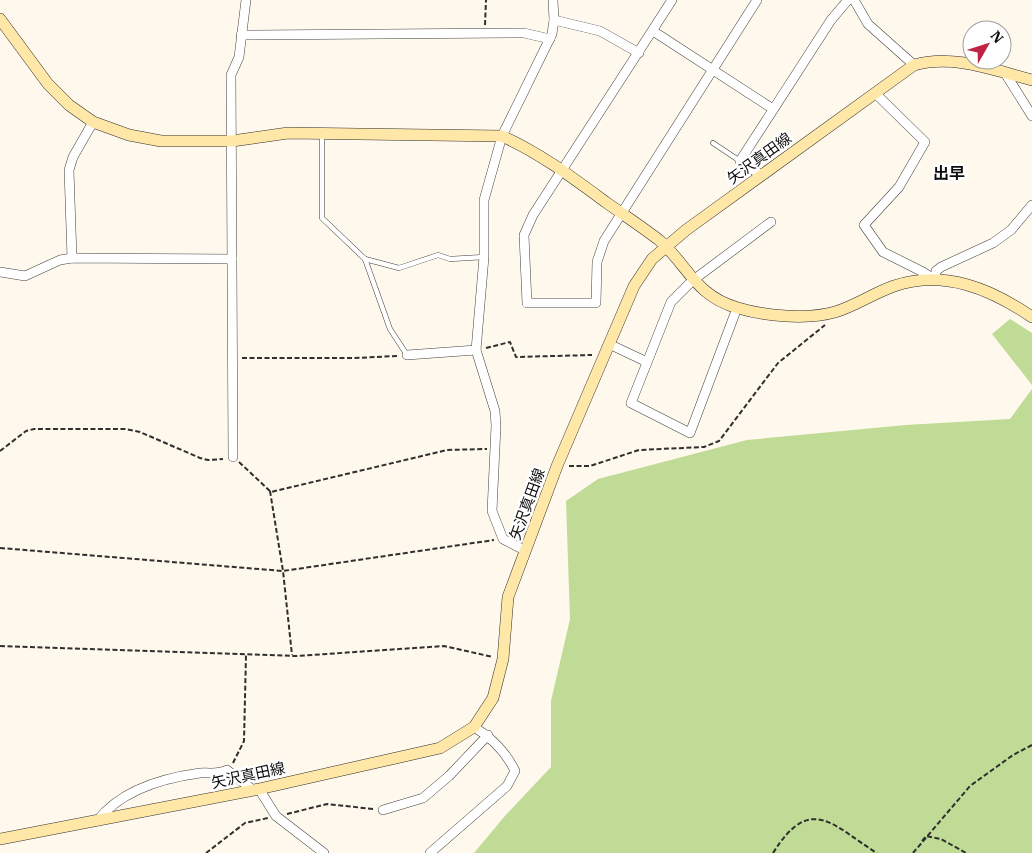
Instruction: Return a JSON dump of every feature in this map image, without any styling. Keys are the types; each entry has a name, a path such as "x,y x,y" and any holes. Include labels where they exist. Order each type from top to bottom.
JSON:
{"main road":[{"path":"0,19 48,84 69,104 93,122 129,135 161,141 232,142 288,133 502,136 534,152 622,213 666,247 692,281 721,301 737,308 794,316 816,315 835,312 895,286 935,280 954,281 983,289 1032,317"},
{"name":"矢沢真田線","path":"0,839 256,789 440,748 474,727 493,698 503,659 508,597 557,466 634,286 652,259 761,175 914,65 938,60 955,61 1032,80"}],"street":[{"path":"233,458 231,75 239,57 240,36 246,0"},
{"path":"526,551 503,539 492,511 495,411 476,350 484,257 484,200 502,136 550,39 554,20 553,0"},
{"path":"672,0 533,215 524,235 527,303 596,304 597,262 604,241 757,0"},
{"path":"761,175 740,161 831,20 848,0"},
{"path":"854,0 868,24 914,65"},
{"path":"554,20 600,31 639,53"},
{"path":"653,31 773,109"},
{"path":"240,36 524,34 550,39"},
{"path":"1005,73 1032,116"},
{"path":"876,93 926,142 899,187 864,225 883,252 935,280 936,271 941,267 993,243 1011,230 1032,204"},
{"path":"72,258 69,170 73,156 93,122"},
{"path":"737,308 690,433 631,403 671,302 692,281 771,222"},
{"path":"0,272 25,276 60,260 72,258 232,259"},
{"path":"607,349 647,362"},
{"path":"407,355 476,350"},
{"path":"430,853 507,786 515,771 509,758 488,735 474,727"},
{"path":"383,810 423,798 449,776 488,735"},
{"path":"97,821 106,810 149,784 179,777 204,773 212,774 227,770 256,789 276,816 324,853"}],"lane":[{"path":"322,134 322,218 365,258 398,268 438,255 450,259 484,257"},
{"path":"713,144 740,161"},
{"path":"365,258 390,329 407,355"}],"path":[{"path":"484,34 486,0"},
{"path":"476,350 510,342 516,357 607,349"},
{"path":"233,358 354,358 407,355"},
{"path":"0,451 26,431 34,429 108,428 140,432 208,460 233,458 270,491 292,656"},
{"path":"270,491 447,450 494,449"},
{"path":"0,548 282,572 503,539"},
{"path":"0,646 292,656 444,646 503,659"},
{"path":"227,770 241,750 244,741 246,654"},
{"path":"913,853 970,786 1013,755 1032,745"},
{"path":"206,853 245,823 327,804 383,810"},
{"path":"773,853 780,842 801,822 818,818 829,820 878,853"},
{"path":"913,853 926,836 941,839 966,853"}],"green space":[{"path":"1010,319 1032,333 1032,385 992,334"},
{"path":"1032,389 1032,853 474,853 504,817 551,767 551,701 570,619 566,501 598,479 747,440 906,425 1010,419"}],"district":[{"name":"出早","path":"949,173"}]}
